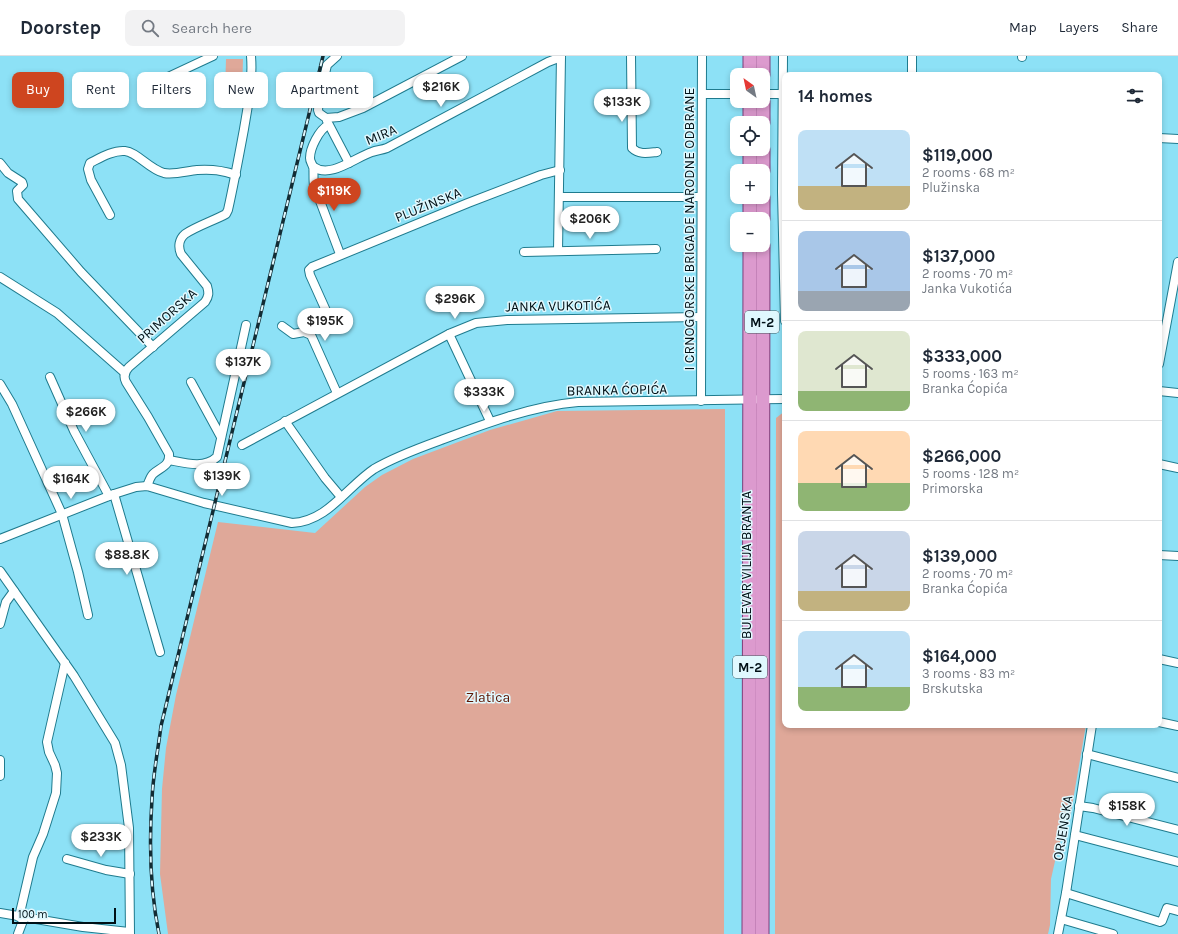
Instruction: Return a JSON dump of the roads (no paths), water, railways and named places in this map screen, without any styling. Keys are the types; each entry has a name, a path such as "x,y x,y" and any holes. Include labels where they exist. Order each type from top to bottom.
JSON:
{"main road":[{"path":"750,56 750,68"},
{"path":"763,56 763,68"},
{"name":"BULEVAR VILIJA BRANTA","path":"750,252 756,400 762,934"},
{"name":"BULEVAR VILIJA BRANTA","path":"750,934 756,400 763,252"}],"street":[{"path":"179,72 213,56"},
{"name":"PRIMORSKA","path":"125,373 129,367 206,302 208,297 209,292 207,286 181,254 179,249 180,243 185,234 227,212 236,175 250,92 251,56"},
{"path":"337,56 327,65 318,110 320,115 328,120 349,162"},
{"path":"340,254 314,185 314,167 310,160 310,152 328,120 370,105 462,56"},
{"path":"631,56 632,148 636,152 641,153 657,152"},
{"name":"I CRNOGORSKE BRIGADE NARODNE ODBRANE","path":"701,401 702,56"},
{"path":"783,56 783,72"},
{"path":"912,56 912,72"},
{"path":"558,251 561,57"},
{"name":"MIRA","path":"314,167 320,170 330,170 372,152 392,146 548,62 561,57"},
{"path":"702,94 730,94"},
{"path":"770,94 782,94"},
{"path":"1162,138 1178,139"},
{"path":"110,215 91,180 88,169 90,163 115,152 130,152 156,170 166,174 198,170 221,170 236,175"},
{"path":"0,163 8,173 22,182 23,185 17,191 18,198 81,272 153,347"},
{"name":"PLUŽINSKA","path":"332,324 310,275 309,269 314,265 541,174 560,170"},
{"path":"559,197 701,197"},
{"path":"524,252 656,249"},
{"path":"1162,348 1178,262"},
{"path":"0,277 57,313 77,329 125,373 124,378 126,382 148,416 169,454 169,460 166,465 153,474 147,486 136,487 111,495 0,539"},
{"name":"JANKA VUKOTIĆA","path":"242,445 449,334 476,323 507,320 701,317"},
{"path":"169,460 199,464 210,462 217,456 246,325"},
{"path":"282,326 293,334 304,332 311,335 337,393"},
{"path":"449,334 490,421"},
{"path":"50,377 71,426 111,495 160,652"},
{"path":"191,382 221,437"},
{"path":"0,384 12,404 62,514 88,615"},
{"path":"1162,391 1178,393"},
{"name":"BRANKA ĆOPIĆA","path":"147,486 204,503 292,524 303,523 312,520 325,511 373,470 420,448 490,421 562,403 782,399"},
{"path":"285,421 325,478 341,497"},
{"path":"1162,465 1178,468"},
{"path":"1162,555 1178,556"},
{"path":"0,571 74,676 115,744 118,753 129,828 129,933 21,918 0,913"},
{"path":"0,624 6,602 14,591"},
{"path":"1162,660 1178,663"},
{"path":"18,934 33,856 43,834 56,792 58,773 49,752 47,742 65,664"},
{"path":"1162,723 1178,726"},
{"name":"ORJENSKA","path":"1058,934 1066,893 1091,728"},
{"path":"1087,754 1178,778"},
{"path":"0,760 0,776"},
{"path":"1079,806 1093,808 1178,830"},
{"path":"1075,835 1178,862"},
{"path":"67,859 106,870 130,874"},
{"path":"1066,893 1160,922 1162,921 1167,908 1178,911"},
{"path":"1061,919 1113,934"}],"railway":[{"path":"159,934 152,884 151,816 153,781 161,726 323,56"}],"park label":[{"name":"Zlatica","path":"488,697"}]}
